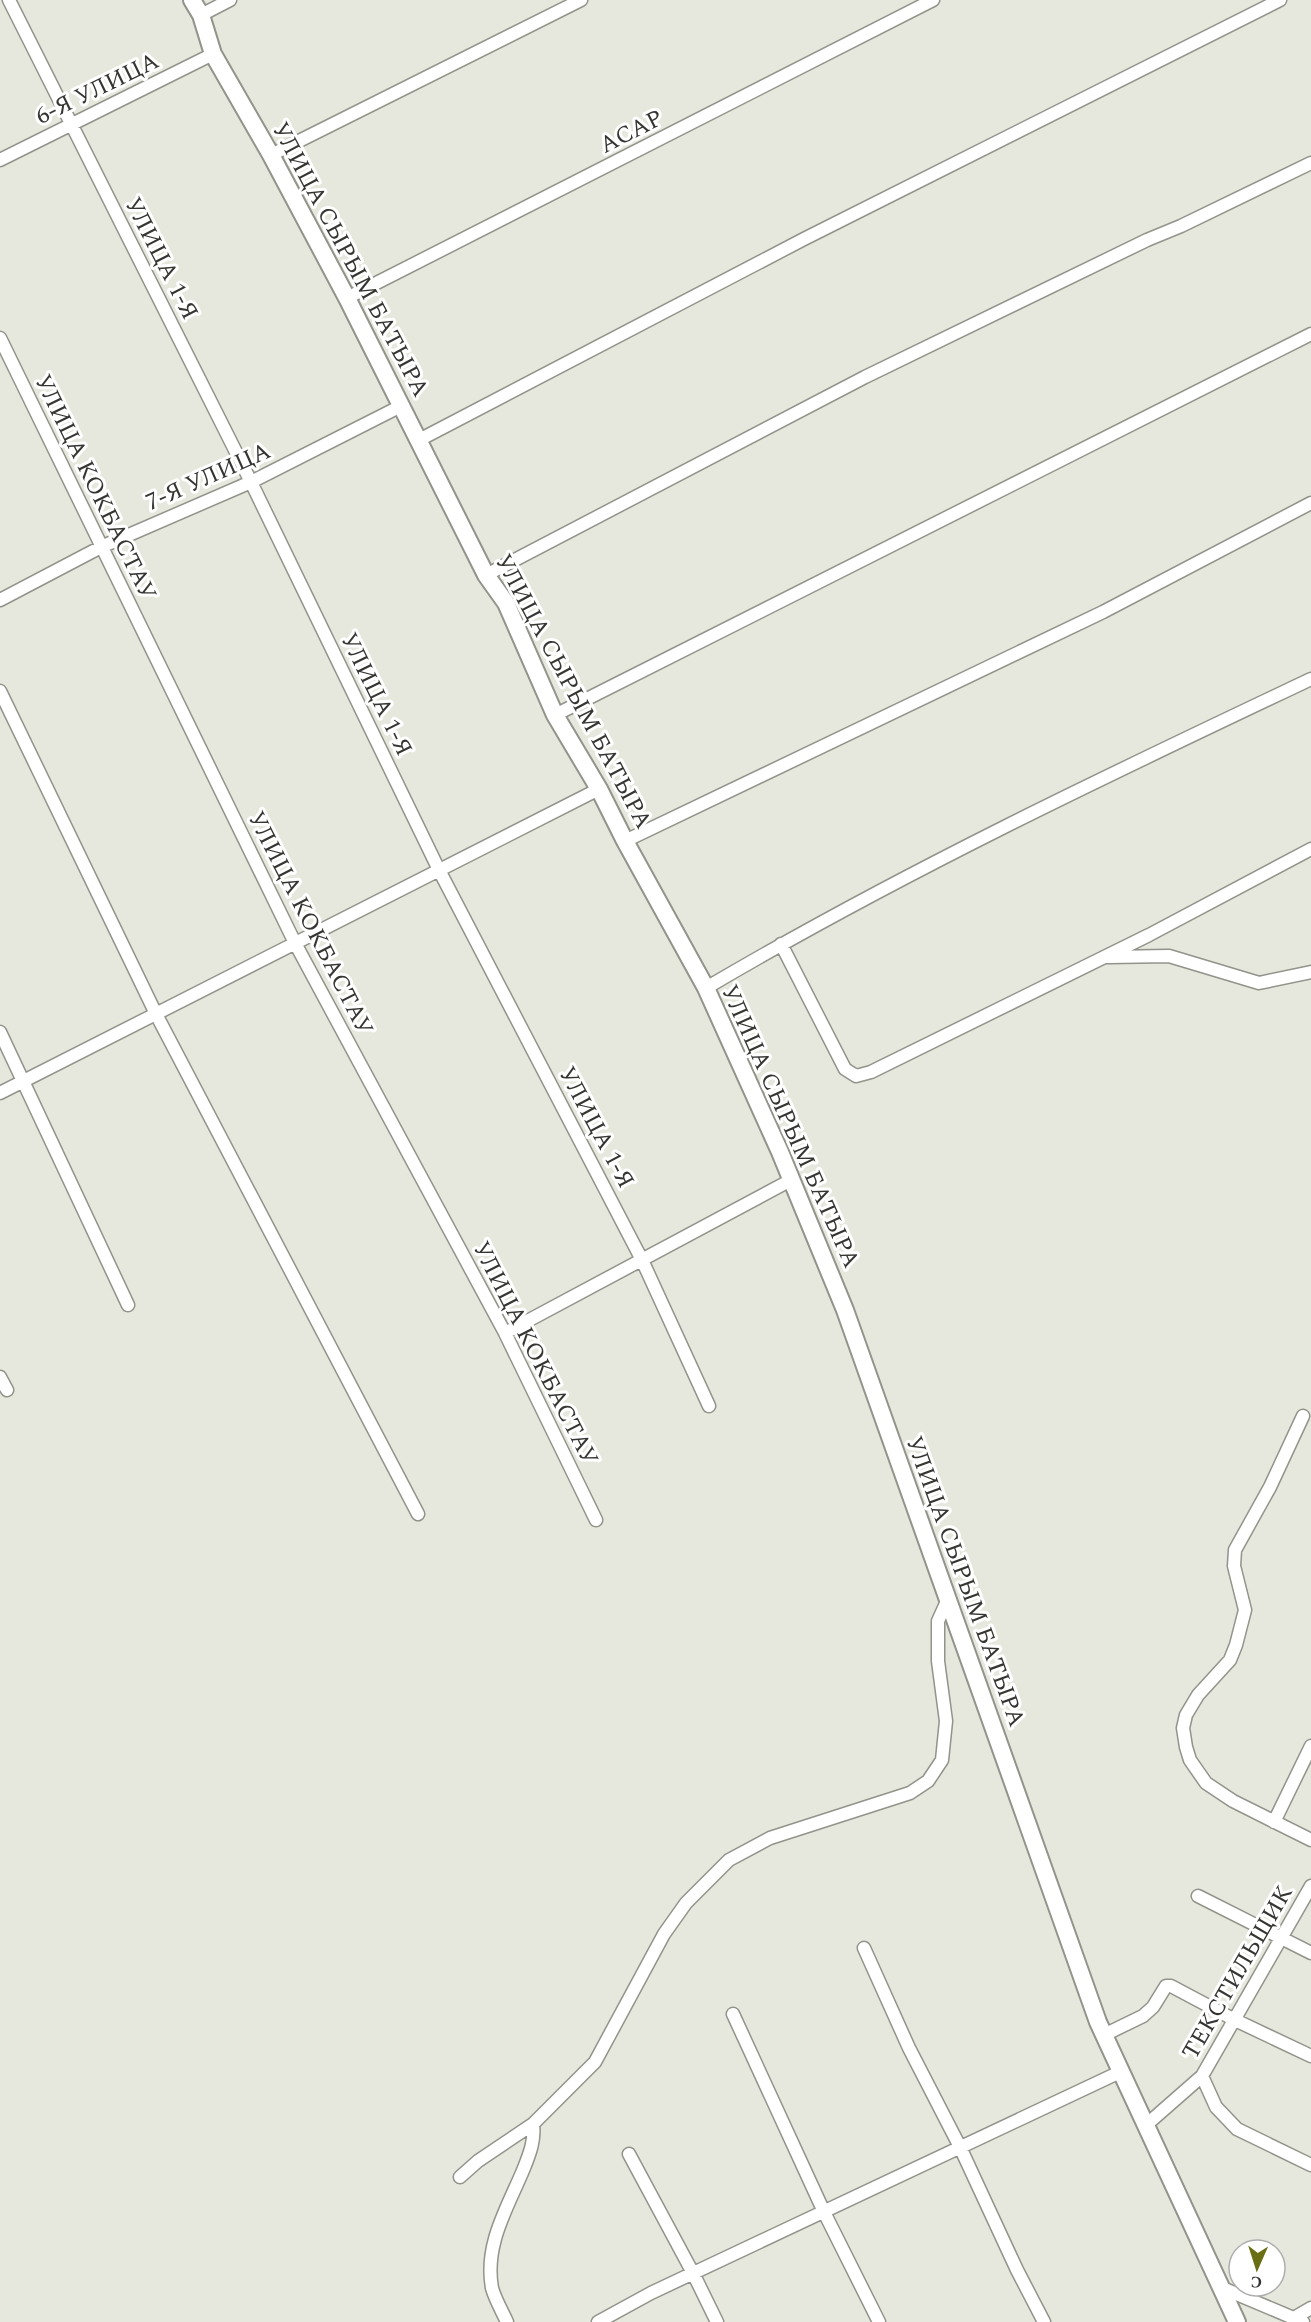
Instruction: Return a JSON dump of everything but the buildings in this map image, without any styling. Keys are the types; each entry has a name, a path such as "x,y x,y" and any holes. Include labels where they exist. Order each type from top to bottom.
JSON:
{"street":[{"name":"УЛИЦА 1-Я","path":"9,0 251,482 439,870 642,1260 709,1406"},
{"name":"УЛИЦА СЫРЫМ БАТЫРА","path":"192,0 201,15 213,54 271,155 347,298 486,575 506,603 555,715 599,789 706,988 791,1180 845,1310 1104,2035 1237,2322"},
{"path":"201,15 230,0"},
{"path":"271,155 580,0"},
{"name":"АСАР","path":"347,298 933,0"},
{"path":"419,440 804,239 1280,0"},
{"name":"6-Я УЛИЦА","path":"0,160 213,54"},
{"path":"486,575 865,377 1311,163"},
{"path":"555,715 1311,334"},
{"name":"УЛИЦА КОКБАСТАУ","path":"0,338 295,943 505,1333 596,1520"},
{"name":"7-Я УЛИЦА","path":"0,600 101,547 251,482 401,406"},
{"path":"625,841 1103,612 1311,503"},
{"path":"706,988 781,944 1082,787 1311,679"},
{"path":"0,691 156,1014 418,1514"},
{"path":"0,1093 599,789"},
{"path":"781,944 845,1069 856,1076 871,1072 1105,957 1311,849"},
{"path":"1105,957 1169,956 1258,983 1311,972"},
{"path":"0,1032 128,1305"},
{"path":"505,1333 791,1180"},
{"path":"0,1377 7,1390"},
{"path":"1303,1416 1270,1487 1235,1550 1234,1566 1245,1610 1236,1645 1230,1660 1198,1695 1186,1714 1184,1738 1190,1760 1198,1774 1215,1791 1311,1840"},
{"path":"460,2177 478,2161 533,2124 595,2062 664,1934 686,1903 729,1860 770,1838 910,1793 928,1781 942,1760 945,1743 946,1721 938,1661 938,1621 948,1599"},
{"path":"1274,1822 1311,1746"},
{"name":"ТЕКСТИЛЬЩИК","path":"1145,2126 1202,2076 1311,1886"},
{"path":"1198,1896 1311,1953"},
{"path":"864,1948 909,2048 960,2147 1017,2270 1044,2322"},
{"path":"1104,2035 1143,2016 1153,2007 1166,1986 1171,1986 1311,2056"},
{"path":"733,2014 824,2212 879,2322"},
{"path":"598,2322 651,2294 1120,2072"},
{"path":"1202,2076 1216,2107 1237,2129 1311,2165"},
{"path":"507,2322 493,2289 492,2247 498,2223 535,2137 533,2124"},
{"path":"629,2154 717,2322"},
{"path":"1220,2287 1299,2320 1311,2308"}]}
